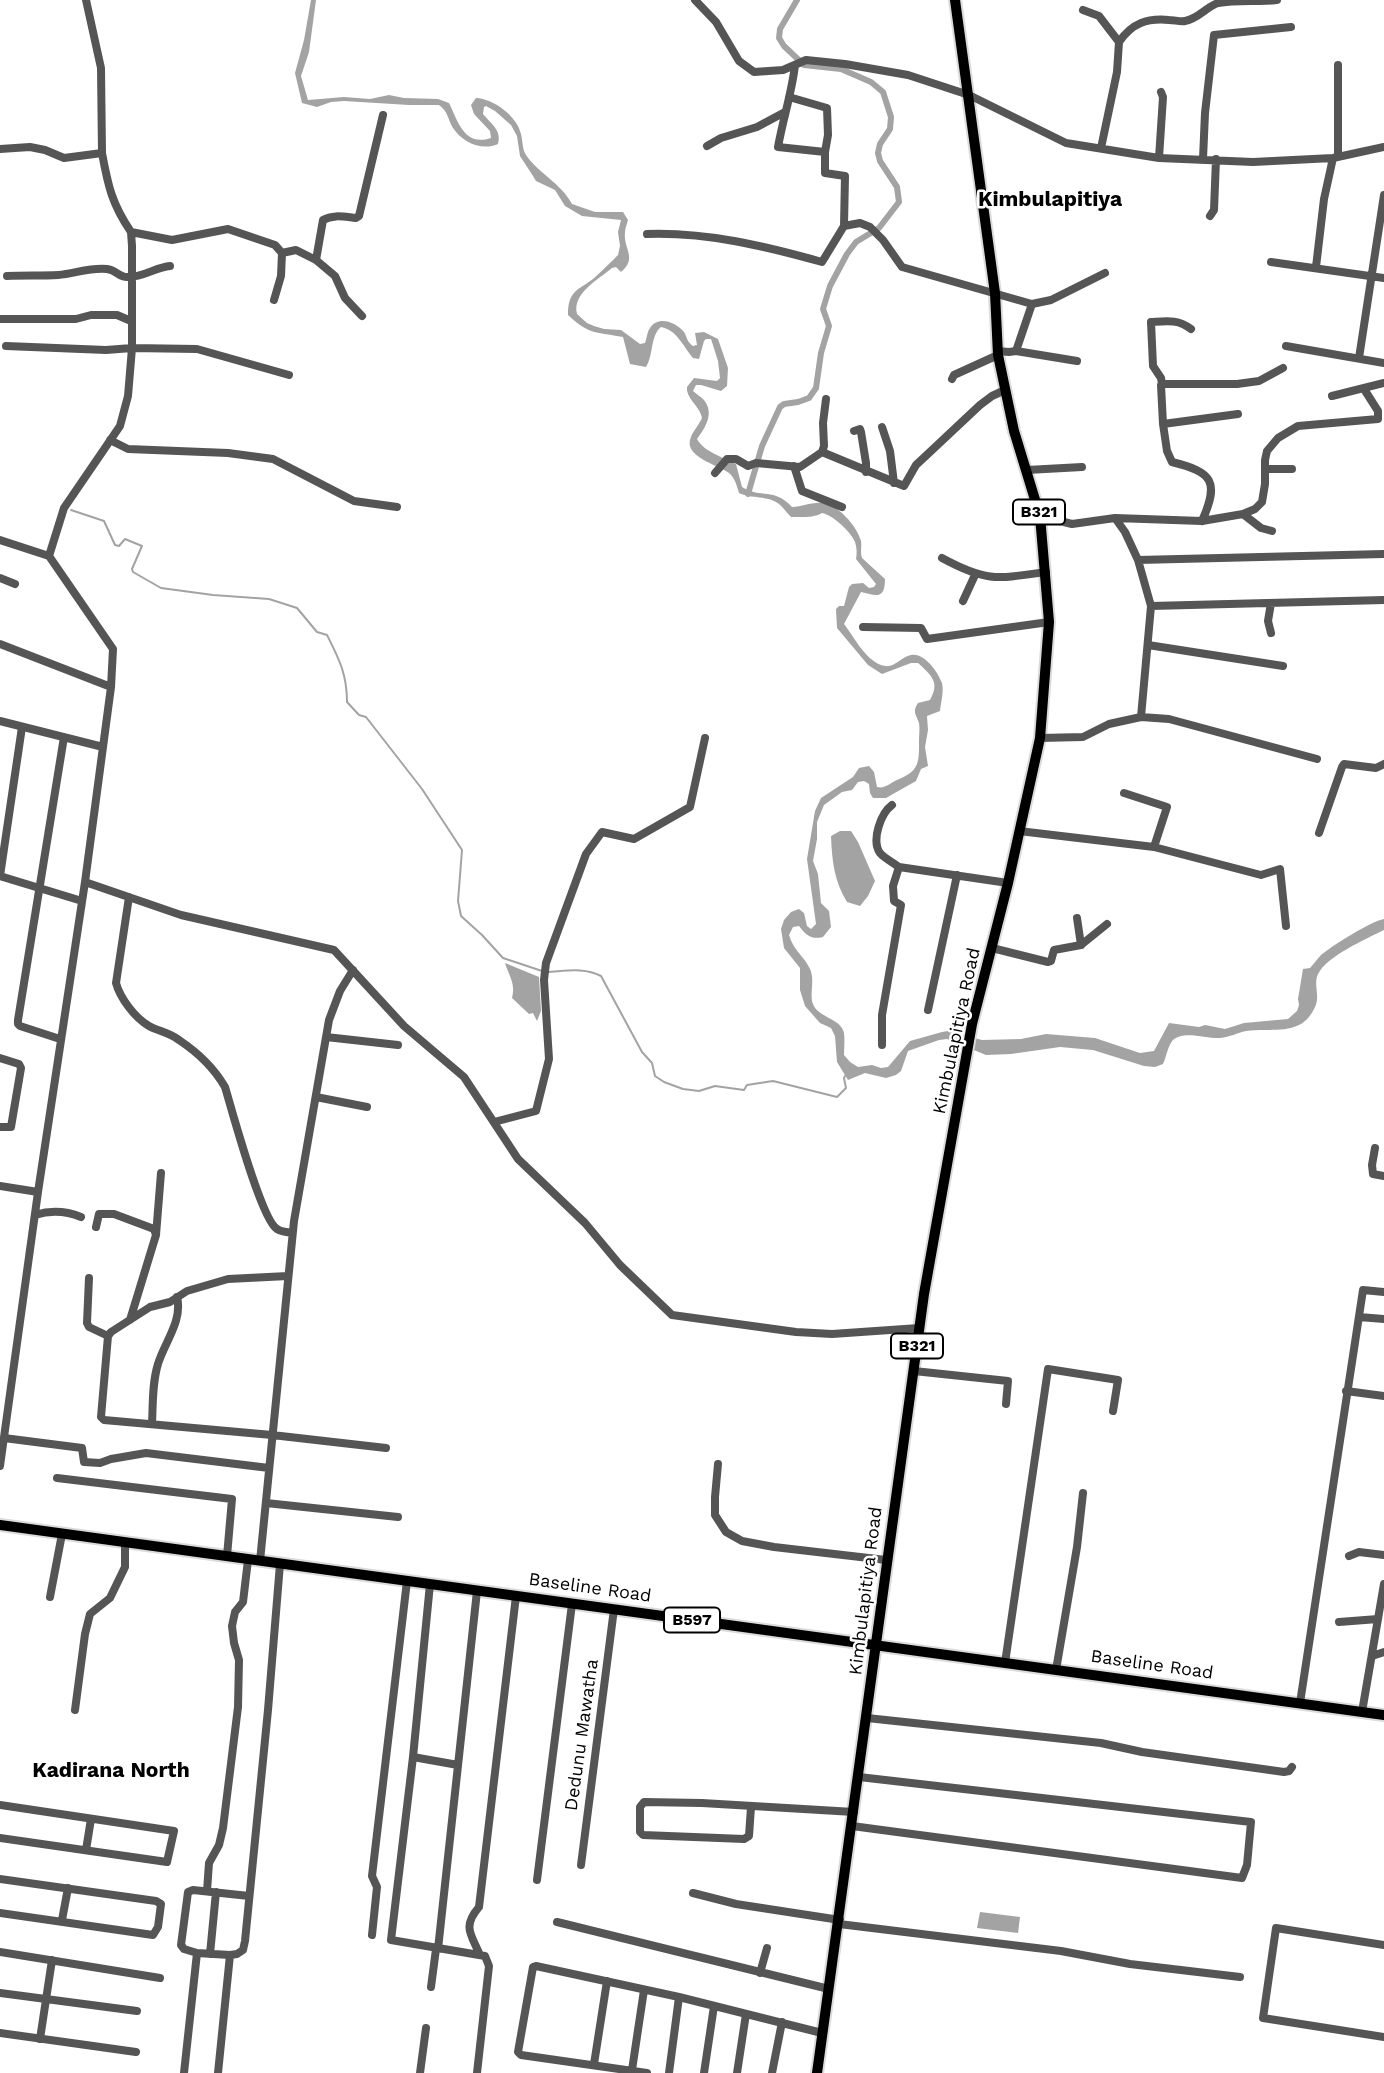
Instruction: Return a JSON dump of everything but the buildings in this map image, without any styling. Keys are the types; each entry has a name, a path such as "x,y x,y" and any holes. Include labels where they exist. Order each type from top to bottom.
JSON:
{"main road":[{"name":"Kimbulapitiya Road","path":"817,2073 919,1328 972,1024 1041,738 1049,622 1040,516 1014,431 998,353 995,293 955,0"},
{"name":"Baseline Road","path":"0,1525 1384,1715"}],"street":[{"path":"49,556 64,508 120,426 128,396 132,348 131,232 116,210 106,178 102,153 101,68 86,0"},
{"path":"695,0 716,22 739,61 754,72 783,70 800,63 845,64 908,75 969,95 1066,144 1158,158 1253,162 1335,158 1384,147"},
{"path":"1101,148 1119,42 1125,32 1139,22 1154,19 1185,21 1221,2 1277,0"},
{"path":"1083,10 1099,16 1119,42"},
{"path":"1203,159 1213,35 1291,27"},
{"path":"800,63 778,147 825,152"},
{"path":"1316,267 1324,199 1335,158 1338,65"},
{"path":"1158,158 1163,97 1161,92"},
{"path":"647,234 714,237 822,262 844,226 845,176 825,173 827,108 789,97"},
{"path":"707,146 721,138 757,127 785,112"},
{"path":"316,260 325,218 359,216 383,115"},
{"path":"0,149 14,147 45,150 64,158 102,153"},
{"path":"1210,216 1214,210 1216,159"},
{"path":"1359,358 1384,195"},
{"path":"844,226 860,223 870,227 902,267 1032,304 1051,300 1105,273"},
{"path":"131,232 172,240 228,229 275,245 282,253 285,277 274,300"},
{"path":"282,253 296,250 316,260 335,276 345,299 362,316"},
{"path":"1271,262 1384,278"},
{"path":"7,276 59,275 100,269 132,277 170,266"},
{"path":"1016,351 1032,304"},
{"path":"0,319 76,319 90,315 117,315 131,321"},
{"path":"1191,330 1182,323 1151,322 1153,366 1162,384 1167,451 1172,462 1193,467 1206,474 1210,481 1211,496 1202,522"},
{"path":"6,346 106,350 197,349 289,375"},
{"path":"1286,346 1384,363"},
{"path":"952,379 954,375 998,353 1016,351 1077,361"},
{"path":"1162,384 1237,384 1259,381 1283,368"},
{"path":"1332,396 1384,383"},
{"path":"1040,516 1072,524 1115,518 1202,522 1243,514 1255,509 1262,502 1267,451 1278,438 1298,426 1378,419 1378,411 1364,389"},
{"path":"822,452 904,486 916,465 980,405 1004,390"},
{"path":"715,473 727,459 736,459 748,466 756,463 800,467 808,463 822,452 824,446 826,399"},
{"path":"1163,424 1238,414"},
{"path":"882,427 890,451 894,482"},
{"path":"854,431 860,429 861,432 866,471"},
{"path":"110,440 128,449 228,453 273,459 354,501 397,507"},
{"path":"794,466 802,491 842,507"},
{"path":"1027,470 1082,467"},
{"path":"1265,469 1292,469"},
{"path":"1243,514 1261,528 1272,531"},
{"path":"1115,518 1138,559 1151,606 1140,717"},
{"path":"0,540 49,556 113,649 111,687 85,882 60,1039 0,1466"},
{"path":"1138,559 1384,554"},
{"path":"942,558 975,575 1000,578 1046,572"},
{"path":"963,601 975,575"},
{"path":"0,578 15,584"},
{"path":"1151,606 1384,600"},
{"path":"1271,603 1265,623 1271,633"},
{"path":"863,627 921,628 927,639 1049,622"},
{"path":"0,644 111,687"},
{"path":"1147,645 1283,666"},
{"path":"1041,738 1083,737 1109,724 1140,717 1169,719 1317,759"},
{"path":"0,721 103,747"},
{"path":"22,727 0,876 82,901"},
{"path":"60,1039 18,1024 64,737"},
{"path":"494,1122 536,1111 549,1059 544,980 546,963 586,854 602,832 634,839 690,807 705,738"},
{"path":"1319,833 1344,764 1376,768 1384,764"},
{"path":"1124,793 1167,807 1154,847"},
{"path":"892,805 884,811 876,840 880,853 899,867 1008,883"},
{"path":"1019,831 1154,847 1261,875 1280,869 1286,926"},
{"path":"882,1045 882,1015 901,905 894,901 893,886 899,867"},
{"path":"928,1010 957,875"},
{"path":"85,882 181,915 334,950 404,1026 464,1077 518,1159 585,1223 620,1265 672,1315 796,1332 832,1334 919,1328"},
{"path":"129,897 116,983 118,990 148,1026 178,1038 211,1066 219,1077 225,1087 258,1196 277,1230 292,1234"},
{"path":"1077,918 1081,945"},
{"path":"992,948 1048,962 1051,961 1054,950 1081,945 1107,924"},
{"path":"260,1561 292,1234 329,1020 340,991 354,970"},
{"path":"326,1037 398,1045"},
{"path":"0,1058 19,1064 21,1068 11,1127 0,1127"},
{"path":"316,1097 367,1107"},
{"path":"1375,1148 1373,1174 1384,1176"},
{"path":"130,1320 156,1234 161,1173"},
{"path":"0,1186 38,1192"},
{"path":"35,1215 43,1212 65,1212 81,1217"},
{"path":"96,1227 99,1214 114,1214 154,1229 156,1234"},
{"path":"288,1276 228,1279 187,1291 170,1302 150,1307 108,1336 101,1417 104,1420 386,1448"},
{"path":"89,1278 87,1324 108,1336"},
{"path":"1300,1703 1363,1290 1384,1292"},
{"path":"152,1424 158,1361 166,1348 180,1306 177,1297"},
{"path":"1359,1317 1384,1319"},
{"path":"1005,1663 1048,1369 1118,1380 1113,1411"},
{"path":"914,1371 1008,1381 1006,1404"},
{"path":"0,1381 11,1383"},
{"path":"1346,1391 1384,1396"},
{"path":"4,1438 82,1448 84,1462 100,1463 146,1453 269,1468"},
{"path":"718,1464 715,1515 726,1532 741,1541 886,1560"},
{"path":"58,1478 232,1499 227,1556"},
{"path":"1056,1670 1077,1547 1083,1493"},
{"path":"266,1503 398,1517"},
{"path":"50,1597 62,1534"},
{"path":"75,1710 90,1614 110,1598 125,1567 125,1542"},
{"path":"1349,1556 1359,1552 1384,1555"},
{"path":"210,1954 212,1892 209,1863 219,1845 223,1828 238,1707 239,1660 232,1626 235,1612 243,1602 248,1559"},
{"path":"249,1896 190,1891 187,1894 181,1945 184,1950 230,1955 243,1950 249,1896 268,1710 280,1564"},
{"path":"372,1935 377,1887 372,1876 407,1581"},
{"path":"430,1584 391,1940 485,1956 489,1966 477,2073"},
{"path":"1363,1712 1384,1584"},
{"path":"431,1987 477,1591"},
{"path":"480,1955 471,1937 469,1925 471,1917 479,1907 516,1596"},
{"path":"537,1880 572,1604"},
{"name":"Dedunu Mawatha","path":"581,1865 614,1609"},
{"path":"1339,1622 1378,1619"},
{"path":"1372,1656 1384,1652"},
{"path":"867,1718 1101,1742 1142,1752 1284,1772 1292,1768"},
{"path":"413,1757 458,1765"},
{"path":"852,1826 1242,1878 1249,1851 1251,1822 859,1777"},
{"path":"751,1807 749,1836 744,1839 643,1835 640,1829 640,1807 644,1802 702,1803 854,1812"},
{"path":"0,1805 173,1831 167,1862 0,1838"},
{"path":"86,1850 91,1819"},
{"path":"0,1879 161,1904 156,1932 153,1935 0,1913"},
{"path":"62,1920 68,1888"},
{"path":"693,1893 736,1904 839,1922 1240,1977"},
{"path":"558,1922 829,1989"},
{"path":"1384,1945 1276,1928 1263,2018 1384,2037"},
{"path":"760,1973 767,1948"},
{"path":"0,1952 160,1978"},
{"path":"184,2073 197,1953"},
{"path":"218,2073 230,1955"},
{"path":"40,2039 52,1960"},
{"path":"647,2073 521,2055 518,2052 533,1967 679,1997 822,2033"},
{"path":"594,2064 607,1981"},
{"path":"632,2070 644,1990"},
{"path":"0,1993 137,2011"},
{"path":"669,2073 679,1997"},
{"path":"704,2073 714,2006"},
{"path":"737,2073 746,2014"},
{"path":"772,2073 782,2022"},
{"path":"421,2073 426,2028"},
{"path":"0,2033 136,2052"}],"shaded area":[{"path":"311,0 316,0 309,52 301,76 308,100 344,97 370,99 389,95 438,99 449,103 468,136 482,140 491,138 490,131 474,114 471,105 476,98 483,99 510,115 519,127 526,155 562,190 572,204 595,212 623,212 628,220 625,238 629,262 621,272 616,267 612,268 582,293 576,306 577,314 594,326 621,330 640,344 645,343 653,324 662,321 681,328 693,346 697,345 695,333 704,332 718,339 728,368 727,386 721,391 696,385 693,391 707,404 709,414 697,439 700,444 736,464 742,487 779,497 792,507 827,504 846,516 859,535 862,558 885,579 885,586 878,595 861,592 844,624 875,662 890,666 907,656 916,655 930,664 940,679 943,690 940,711 927,716 925,747 928,766 921,769 916,781 886,798 873,798 869,784 858,782 852,790 842,792 824,805 817,822 813,861 818,874 821,903 829,911 831,927 823,937 809,936 799,926 793,927 789,935 811,972 813,1004 842,1028 844,1055 850,1062 858,1067 888,1067 910,1041 948,1031 982,1040 1021,1039 1046,1034 1095,1038 1140,1053 1154,1051 1169,1023 1225,1029 1244,1023 1288,1019 1297,1011 1299,1005 1303,969 1310,968 1321,955 1342,940 1384,919 1384,930 1348,949 1323,967 1317,977 1316,1004 1305,1021 1286,1029 1246,1031 1220,1038 1189,1035 1178,1037 1171,1042 1163,1064 1155,1067 1093,1050 1060,1047 986,1055 947,1039 939,1040 908,1051 901,1071 896,1075 886,1078 865,1073 848,1080 837,1062 835,1036 831,1028 820,1023 805,1006 800,990 800,968 784,948 781,929 791,912 799,909 804,913 807,926 811,929 816,924 807,859 815,811 821,798 853,777 859,768 869,766 874,772 877,787 905,777 914,769 918,760 919,729 915,709 918,703 930,700 934,688 933,680 918,663 882,674 868,665 837,628 836,609 844,606 849,587 863,583 869,588 876,584 856,559 855,542 841,524 822,513 791,517 775,501 739,493 729,473 703,460 692,450 691,437 702,418 687,387 694,378 717,381 720,378 711,339 704,341 699,359 693,358 676,335 661,327 655,335 646,367 630,364 623,337 588,329 568,315 574,292 593,279 618,255 621,220 582,216 565,206 555,190 536,181 520,156 517,136 511,125 486,106 483,114 495,128 499,139 498,144 486,147 462,138 439,105 344,101 317,107 302,103 295,73"},
{"path":"840,831 851,831 875,881 860,906 847,902 836,878 831,836"},
{"path":"505,963 539,977 541,1011 537,1021 533,1013 529,1014 512,998 513,984"},
{"path":"980,1912 1020,1917 1018,1933 977,1928"}],"waterway":[{"path":"748,494 762,446 780,407 809,398 816,388 821,353 829,326 823,309 830,286 856,242 879,228 899,202 897,187 880,161 878,153 880,144 890,129 891,117 883,92 871,82 841,69 804,65 784,46 779,38 780,29 797,0"},
{"path":"71,510 104,521 115,545 119,546 125,539 142,546 133,572 161,588 269,599 297,608 317,632 327,635 344,675 347,702 359,715 366,717 422,789 462,850 458,901 461,916 503,958 542,971"},
{"path":"547,972 568,970 601,976 642,1052 652,1063 655,1076 683,1089 699,1091 715,1086 744,1090 747,1085 773,1081 837,1097 846,1088 845,1076"}],"district":[{"name":"Kimbulapitiya","path":"1050,200"},
{"name":"Kadirana North","path":"111,1771"}]}
